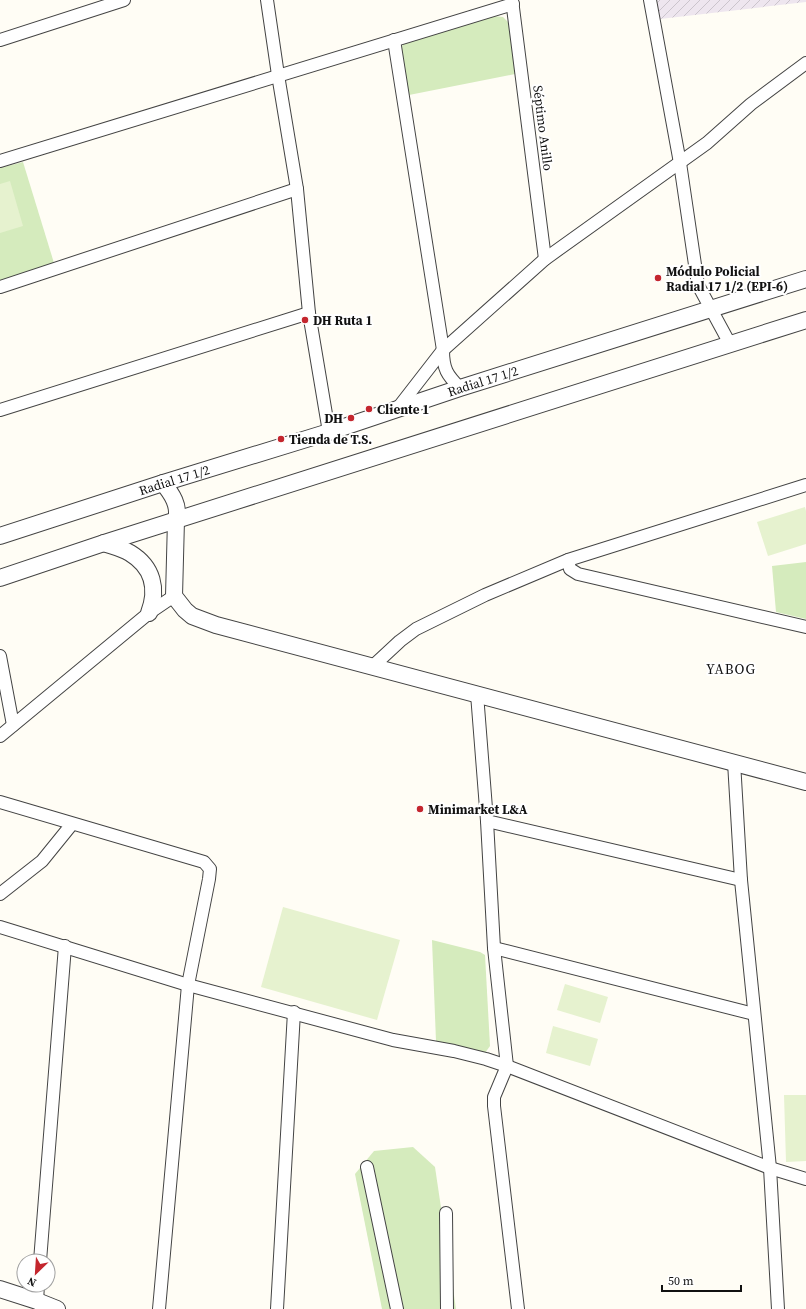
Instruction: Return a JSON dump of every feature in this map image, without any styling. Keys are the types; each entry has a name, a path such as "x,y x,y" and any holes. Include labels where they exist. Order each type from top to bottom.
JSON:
{"street":[{"path":"0,40 124,0"},
{"path":"267,0 297,190 309,313 329,432"},
{"path":"650,0 680,163 698,284 730,344"},
{"path":"0,162 513,2"},
{"name":"Séptimo Anillo","path":"513,2 545,259"},
{"path":"394,40 443,350 443,365 449,378 460,388"},
{"path":"398,408 443,350 545,259 707,143 751,104 806,63"},
{"path":"0,287 297,190"},
{"name":"Radial 17 1/2","path":"0,536 163,483 329,432 398,408 710,308 806,279"},
{"path":"0,410 309,313"},
{"path":"0,578 104,543 806,320"},
{"path":"163,483 175,502 178,514 176,520 174,596 179,604 192,616 216,625 806,782"},
{"path":"372,667 400,641 416,629 485,595 568,560 806,485"},
{"path":"104,543 128,552 138,558 146,567 152,578 154,590 153,601 149,613"},
{"path":"568,560 570,569 578,574 806,627"},
{"path":"0,736 149,613 174,596"},
{"path":"0,656 2,683 13,725"},
{"path":"477,694 487,821 494,948 507,1066 494,1098 494,1106 518,1309"},
{"path":"734,762 741,880 770,1168 778,1309"},
{"path":"0,802 204,862 210,869 188,985 159,1309"},
{"path":"487,821 741,880"},
{"path":"0,894 42,861 72,824"},
{"path":"0,927 188,985 294,1012 393,1040 454,1051 507,1066 770,1168 806,1179"},
{"path":"41,1253 65,946"},
{"path":"494,948 754,1014"},
{"path":"277,1309 294,1012"},
{"path":"367,1167 397,1309"},
{"path":"446,1213 447,1309"},
{"path":"0,1289 16,1291"},
{"path":"38,1293 57,1309"}],"shaded area":[{"path":"657,0 806,0 806,2 660,19"}],"green space":[{"path":"493,16 503,17 509,23 515,74 409,95 401,55 401,48 404,43"},
{"path":"23,162 54,263 0,281 0,168"},
{"path":"10,181 23,226 0,233 0,184"},
{"path":"805,507 806,544 768,556 757,522"},
{"path":"806,562 806,619 776,612 772,566"},
{"path":"283,907 400,940 377,1020 261,987"},
{"path":"432,940 480,952 485,955 490,1046 485,1053 436,1041"},
{"path":"565,984 608,997 600,1023 557,1010"},
{"path":"553,1026 598,1039 590,1066 546,1053"},
{"path":"784,1095 806,1095 806,1161 786,1162"},
{"path":"413,1147 435,1167 456,1309 382,1309 355,1174 374,1151"}],"place":[{"name":"Módulo Policial Radial 17 1/2 (EPI-6)","path":"658,278"},
{"name":"DH Ruta 1","path":"305,320"},
{"name":"Cliente 1","path":"369,409"},
{"name":"DH","path":"351,418"},
{"name":"Tienda de T.S.","path":"281,439"},
{"name":"Minimarket L&A","path":"420,809"}],"district":[{"name":"YABOG","path":"731,669"}]}
